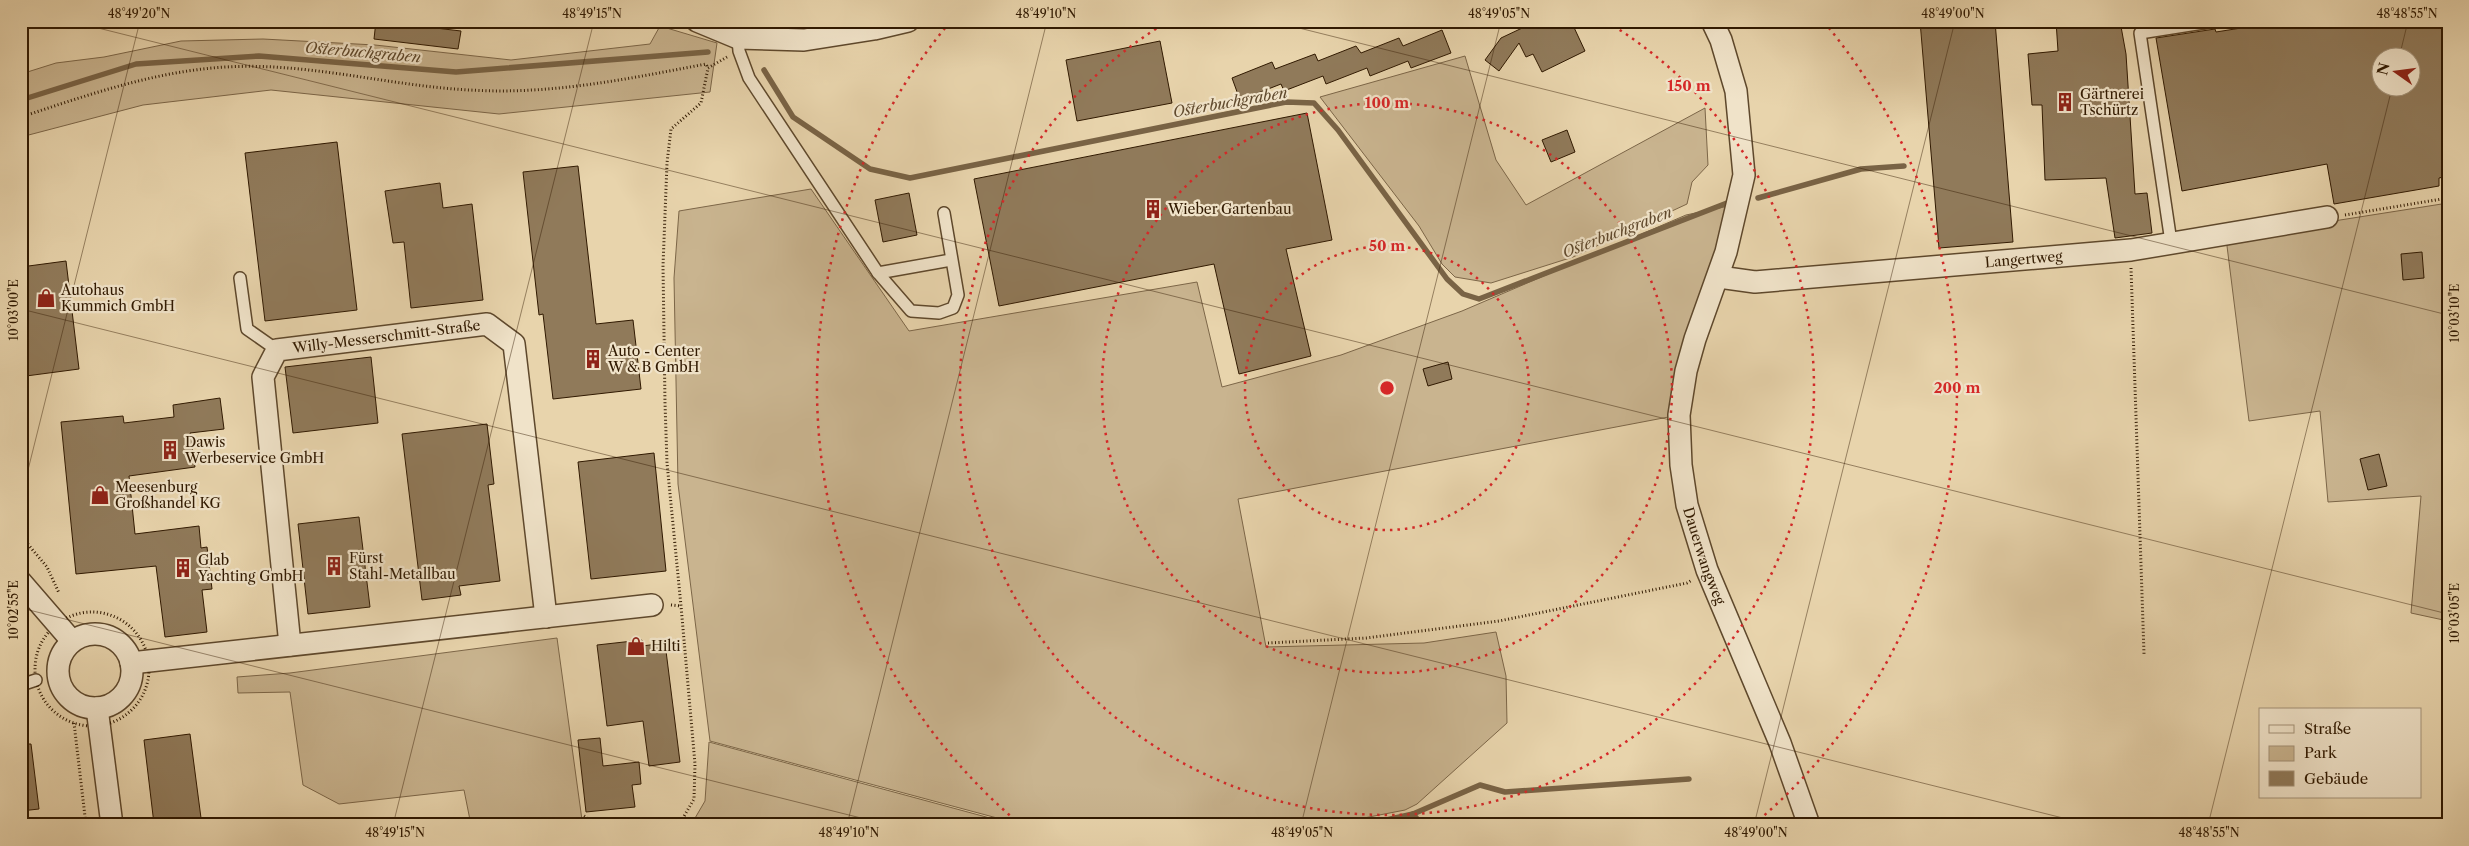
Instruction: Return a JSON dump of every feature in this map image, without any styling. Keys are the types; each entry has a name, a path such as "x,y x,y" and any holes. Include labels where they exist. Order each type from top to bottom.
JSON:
{"street":[{"path":"697,21 739,44 804,40 874,29 908,21"},
{"name":"Dauerwangweg","path":"1712,21 1721,40 1736,91 1744,175 1718,277 1692,347 1686,370 1679,415 1681,464 1687,505 1707,570 1780,743 1810,825"},
{"name":"Langertweg","path":"1718,277 1755,282 2131,250 2327,217"},
{"name":"Willy-Messerschmitt-Straße","path":"290,645 263,377 277,350 487,324 514,344 546,617"},
{"path":"21,582 63,616 72,641"},
{"path":"112,825 99,717 87,707 74,702 63,690 58,680 58,664 63,650 72,641 88,634 100,634 115,640 140,662 652,605"},
{"path":"99,717 125,692 131,676 140,662"}],"lane":[{"path":"2171,242 2140,33 2216,21"},
{"path":"739,44 748,78 878,273 911,311 939,313 953,308 958,295 944,213"},
{"path":"878,273 951,260"},
{"path":"240,278 247,329 277,350"},
{"path":"21,685 36,680"}],"path":[{"path":"680,825 694,800 695,764 667,463 662,266 667,163 671,129 701,103 708,68 739,44"},
{"path":"21,117 117,86 174,73 226,67 269,67 469,90 538,91 608,83 706,64 708,68"},
{"path":"2327,217 2448,198"},
{"path":"2131,250 2144,654"},
{"path":"21,536 47,567 62,600"},
{"path":"1268,643 1366,638 1500,622 1687,583 1707,570"},
{"path":"652,605 681,606"},
{"path":"86,612 104,613 120,619 134,630 144,645 140,662 148,680 142,696 132,710 118,720 99,717 74,723 56,713 43,698 36,680 36,660 42,642 63,616 86,612"},
{"path":"74,723 86,825"},
{"path":"584,816 598,825"}],"green space":[{"path":"660,26 717,43 710,92 499,114 271,90 143,105 21,137 21,74 56,63 104,57 181,41 263,39 375,45 511,60 650,44"},
{"path":"1465,56 1496,160 1526,205 1705,108 1708,165 1692,182 1687,204 1573,257 1491,283 1455,277 1442,264 1419,226 1320,97"},
{"path":"811,189 909,331 1197,282 1222,387 1341,355 1462,311 1686,215 1738,204 1679,415 1238,499 1266,647 1424,643 1496,632 1506,676 1507,723 1417,804 1405,810 1328,825 1066,825 1012,822 710,741 678,484 674,278 679,211"},
{"path":"2448,203 2448,621 2411,613 2421,496 2328,502 2320,411 2249,421 2226,238"},
{"path":"557,638 582,820 580,825 471,825 464,790 339,804 303,785 290,692 238,693 237,677 290,673"},
{"path":"709,742 1013,825 691,825 705,801"}],"building":[{"path":"376,21 461,31 458,49 374,39"},
{"path":"1537,21 1571,21 1585,51 1542,72 1533,54 1526,57 1519,43 1499,71 1485,60 1501,38"},
{"path":"1920,21 1995,21 2013,242 1939,248"},
{"path":"2056,21 2120,21 2126,54 2135,194 2147,193 2152,233 2115,238 2106,178 2045,180 2042,105 2032,105 2028,54 2058,51"},
{"path":"2285,21 2443,21 2448,51 2448,176 2439,178 2439,186 2334,204 2327,164 2182,191 2156,38 2215,29 2216,32"},
{"path":"1442,30 1451,53 1411,68 1408,61 1370,76 1367,68 1326,84 1323,76 1284,91 1281,84 1240,100 1232,78 1272,62 1275,69 1315,54 1318,61 1356,46 1361,53 1399,38 1403,46"},
{"path":"1160,41 1172,103 1077,121 1066,60"},
{"name":"Wieber Gartenbau","path":"1307,113 1332,240 1286,249 1311,356 1239,374 1214,264 999,306 974,179"},
{"path":"1567,130 1575,152 1551,162 1542,140"},
{"path":"337,142 357,310 265,321 245,153"},
{"path":"578,166 596,324 633,320 641,389 553,399 543,314 539,315 523,172"},
{"path":"440,183 443,208 472,204 483,300 411,308 404,242 393,243 385,191"},
{"path":"909,193 917,235 883,242 875,200"},
{"path":"2422,252 2424,278 2403,280 2401,254"},
{"name":"Autohaus Kummich GmbH","path":"66,261 79,369 26,376 21,328 21,267"},
{"path":"371,357 378,423 293,433 285,367"},
{"path":"1448,362 1452,379 1428,386 1423,369"},
{"path":"220,398 224,429 190,433 195,467 129,476 135,534 199,526 201,548 207,547 212,589 202,590 207,632 165,637 156,566 76,574 61,422 123,416 124,423 174,417 173,405"},
{"path":"487,424 494,484 488,485 500,581 459,586 461,595 422,600 402,434"},
{"path":"654,453 666,571 591,579 578,462"},
{"path":"2379,454 2387,486 2368,490 2360,459"},
{"name":"Fürst Stahl-Metallbau","path":"359,517 370,607 308,614 298,524"},
{"path":"642,640 642,646 665,643 680,762 649,766 643,721 607,726 597,645"},
{"path":"190,734 201,818 154,824 144,740"},
{"path":"600,738 603,766 639,762 641,784 632,785 635,807 586,812 578,740"},
{"path":"21,744 31,744 39,809 21,811"}],"waterway":[{"name":"Osterbuchgraben","path":"21,100 136,64 259,56 456,72 708,52"},
{"name":"Osterbuchgraben","path":"764,70 793,117 870,169 910,178 1286,102 1314,103 1338,130 1447,279 1463,294 1479,299 1727,203"},
{"name":"Osterbuchgraben","path":"1758,198 1861,169 1904,166"},
{"path":"1364,825 1413,814 1480,785 1505,792 1689,779"},
{"path":"1413,814 1422,825"}],"place":[{"name":"Gärtnerei Tschürtz","path":"2065,102"},
{"name":"Wieber Gartenbau","path":"1153,209"},
{"name":"Autohaus Kummich GmbH","path":"46,298"},
{"name":"Auto - Center W & B GmbH","path":"593,359"},
{"name":"Dawis Werbeservice GmbH","path":"170,450"},
{"name":"Meesenburg Großhandel KG","path":"100,495"},
{"name":"Fürst Stahl-Metallbau","path":"334,566"},
{"name":"Glab Yachting GmbH","path":"183,568"},
{"name":"Hilti","path":"636,646"}]}
